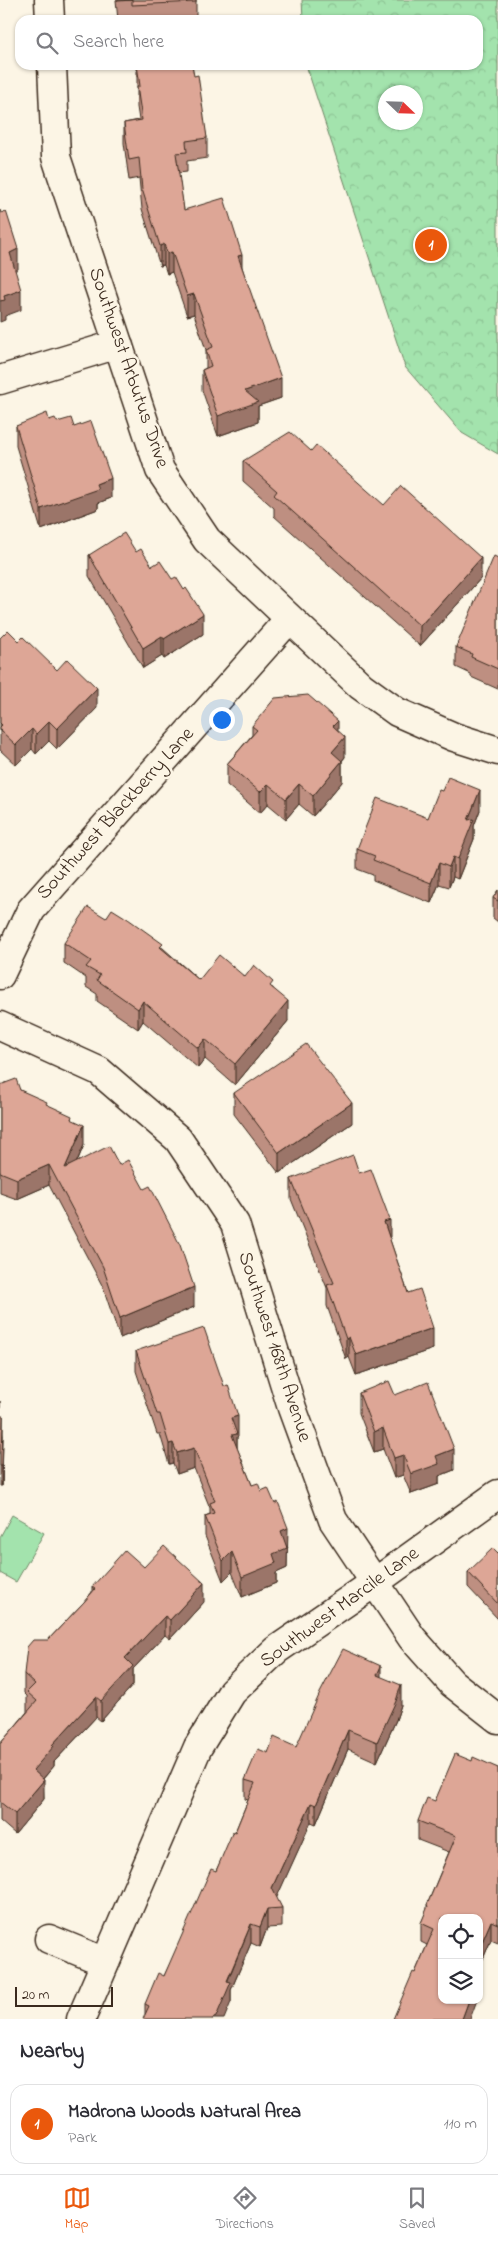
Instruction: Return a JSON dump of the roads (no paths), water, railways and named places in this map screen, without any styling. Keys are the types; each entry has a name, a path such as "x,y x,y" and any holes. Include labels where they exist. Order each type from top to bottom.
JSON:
{"street":[{"path":"49,0 50,15"},
{"name":"Southwest Arbutus Drive","path":"52,70 56,157 160,470 207,540 361,686 397,712 454,736 498,751"},
{"path":"0,380 118,344"},
{"name":"Southwest Blackberry Lane","path":"0,975 31,910 290,619"},
{"name":"Southwest 168th Avenue","path":"0,1026 99,1071 178,1139 235,1224 292,1408 333,1520 374,1584 412,1638 452,1684 498,1719"},
{"name":"Southwest Marcile Lane","path":"81,2019 198,1747 232,1692 276,1650 374,1584 498,1494"},
{"path":"49,1938 105,1962"}],"place":[{"name":"Madrona Woods Natural Area","path":"431,245"}]}
